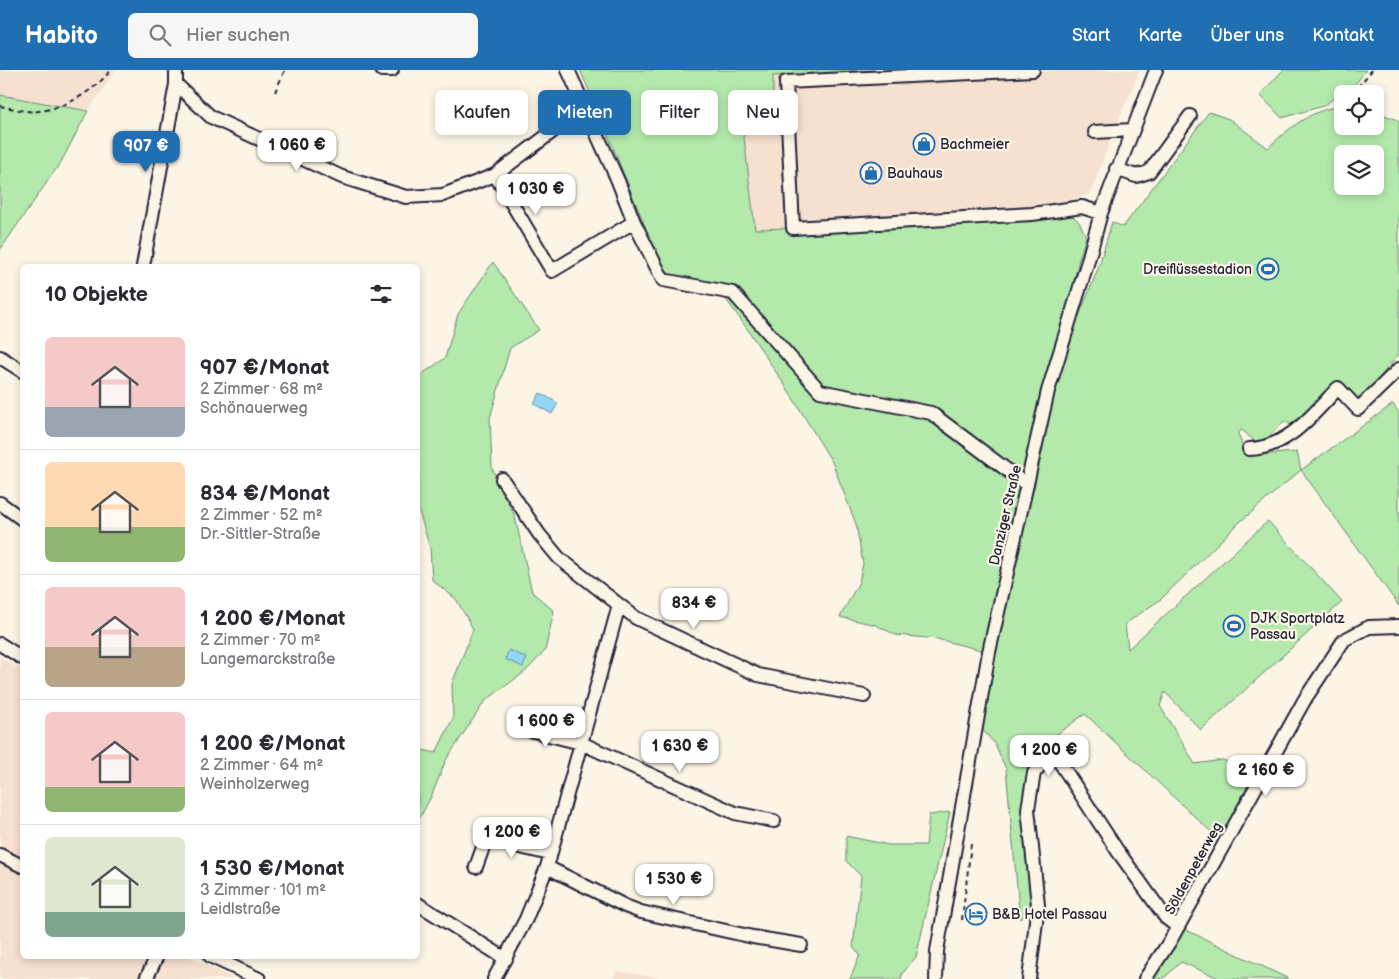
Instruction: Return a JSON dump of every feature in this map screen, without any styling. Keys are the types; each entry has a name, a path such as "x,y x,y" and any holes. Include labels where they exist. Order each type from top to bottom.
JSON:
{"street":[{"path":"144,264 176,84 176,70"},
{"path":"382,70 392,70"},
{"path":"568,70 577,90"},
{"path":"1033,70 786,82 793,228 1032,214 1082,207 1101,213"},
{"name":"Danziger Straße","path":"936,979 938,945 987,661 1048,391 1101,213 1116,169 1156,70"},
{"path":"176,84 211,117 342,177 406,196 443,195 495,176 548,135"},
{"path":"1116,169 1136,176 1149,172 1190,116"},
{"path":"1095,132 1132,130"},
{"path":"597,135 634,222 664,280 733,293 820,391 930,413 1027,485"},
{"path":"495,176 552,270 634,222"},
{"path":"0,357 20,370"},
{"path":"1249,449 1262,449 1277,444 1298,429 1338,388 1358,409 1399,369"},
{"path":"502,479 539,534 559,558 636,618 758,675 864,696"},
{"path":"0,503 20,518"},
{"path":"498,978 526,919 547,867 620,605"},
{"name":"Söldenpeterweg","path":"1145,979 1178,927 1305,700 1344,640 1369,627 1399,626"},
{"path":"0,644 20,657"},
{"path":"517,727 581,743 735,813 774,821"},
{"path":"1040,979 1030,973 1038,904 1028,809 1034,773 1047,757 1057,758 1123,858 1166,918 1178,927"},
{"path":"476,867 486,839 550,854"},
{"path":"0,855 20,865"},
{"path":"547,867 641,912 753,937 801,945"},
{"path":"420,905 506,959"},
{"path":"146,979 156,959"},
{"path":"216,959 259,979"}],"path":[{"path":"0,106 37,111 70,102 101,83 111,70"},
{"path":"275,92 285,70"},
{"path":"1360,85 1372,70"},
{"path":"962,920 967,892 971,844"}],"shaded area":[{"path":"0,70 116,70 88,111 0,95"},
{"path":"879,70 1140,70 1090,194 1006,219 755,229 744,135 798,135 798,90 773,90 773,75"},
{"path":"0,657 20,669 20,959 193,959 234,979 0,979"},
{"path":"617,971 666,979 613,979"}],"green space":[{"path":"580,70 879,70 773,76 773,90 728,90 728,135 744,135 755,229 1032,214 1073,216 1079,222 1086,236 1050,387 1098,269 1112,222 1123,227 1209,112 1229,119 1268,148 1302,120 1322,110 1332,108 1334,108 1334,135 1384,135 1384,115 1399,122 1399,354 1359,402 1340,385 1297,428 1284,421 1260,446 1242,430 1238,433 1246,456 1297,452 1301,470 1241,521 1161,599 1125,624 1128,649 1268,521 1342,602 1201,730 1165,692 1160,706 1195,764 1223,760 1262,777 1225,845 1085,714 1043,744 1034,773 1028,809 1038,905 1020,919 1006,769 995,744 976,723 989,652 937,639 896,635 876,625 840,617 859,582 863,564 856,524 832,462 788,390 720,291 668,283 608,135 631,135 631,90 589,90"},
{"path":"1283,70 1366,70 1353,85 1334,85 1334,98 1323,106 1282,118 1260,95"},
{"path":"0,95 88,111 61,162 0,250"},
{"path":"493,262 539,330 510,348 490,418 492,468 515,517 532,592 554,611 545,651 526,671 485,701 446,760 431,797 420,817 420,749 436,753 453,718 452,684 473,629 456,599 432,580 430,548 420,515 420,376 445,358 458,314"},
{"path":"1393,404 1399,413 1399,606 1301,470"},
{"path":"950,812 916,957 902,974 901,979 850,979 860,955 853,947 861,876 846,861 846,836 889,845 926,845 929,815"},
{"path":"1182,928 1289,979 1221,979 1181,962 1163,979 1150,979"}],"water":[{"path":"540,393 558,403 552,414 534,404"},
{"path":"509,650 527,658 523,667 505,659"}],"place":[{"name":"Bachmeier","path":"924,144"},
{"name":"Bauhaus","path":"871,173"},
{"name":"Dreiflüssestadion","path":"1268,269"},
{"name":"DJK Sportplatz Passau","path":"1234,626"},
{"name":"B&B Hotel Passau","path":"976,914"}]}
